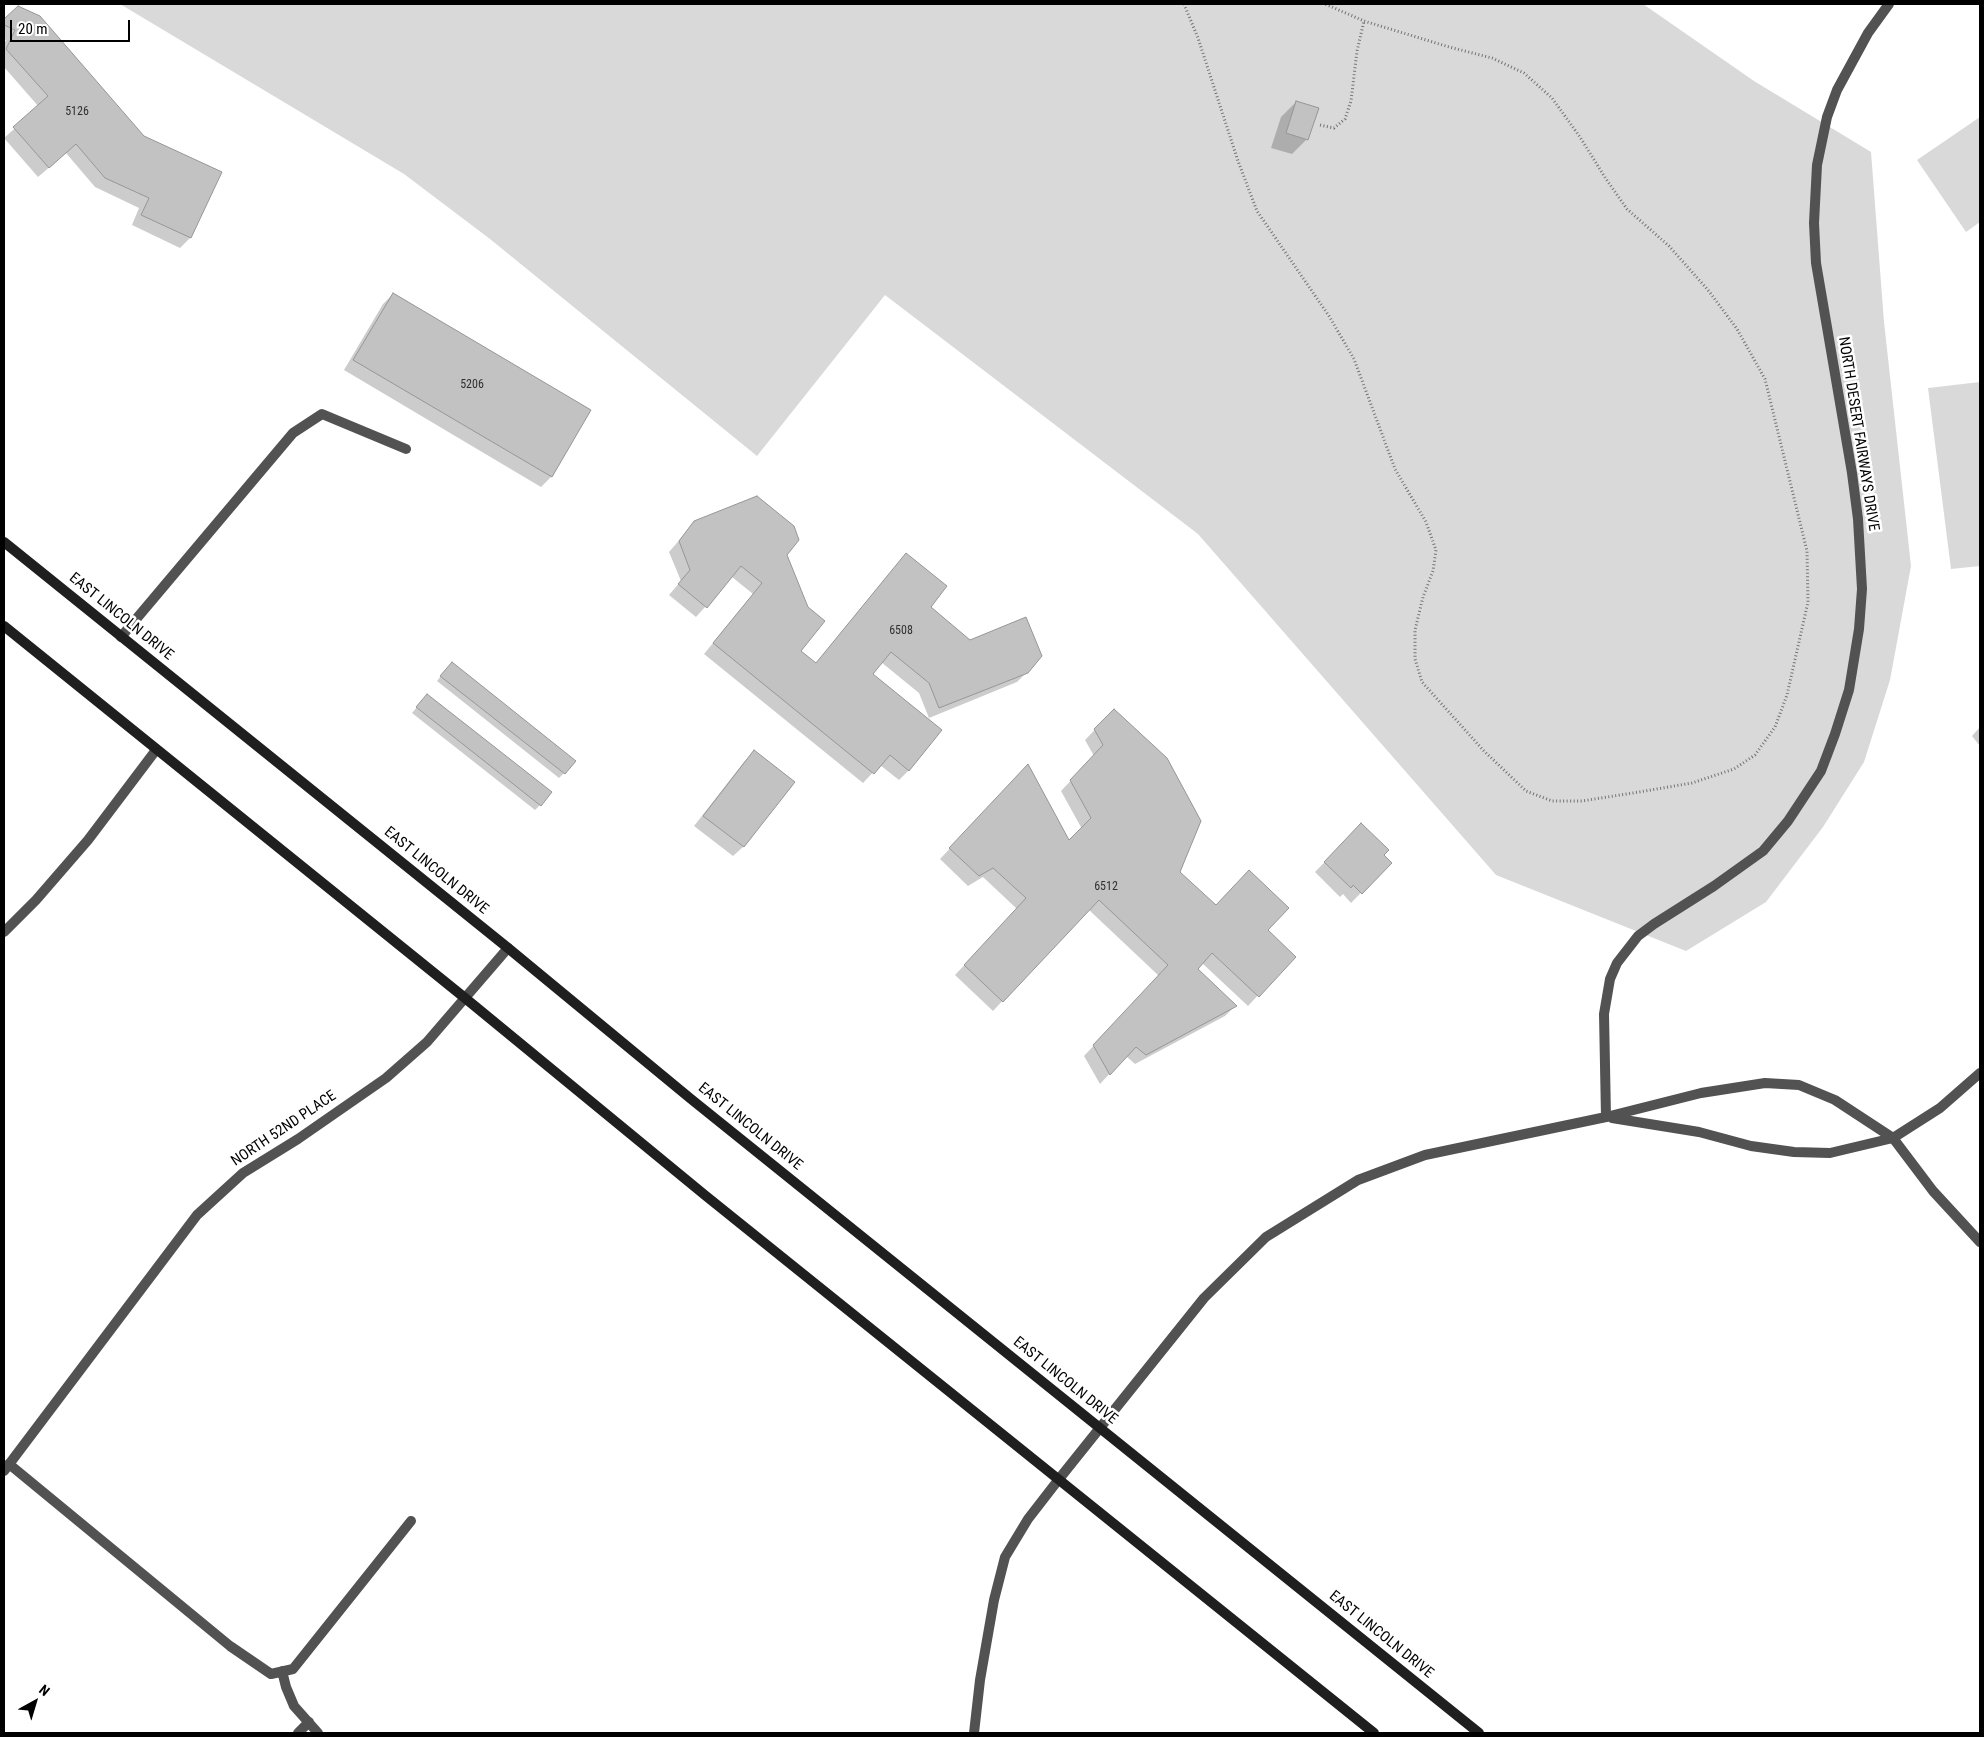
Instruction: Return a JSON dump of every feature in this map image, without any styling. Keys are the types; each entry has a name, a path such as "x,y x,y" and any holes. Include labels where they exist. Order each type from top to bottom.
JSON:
{"main road":[{"name":"EAST LINCOLN DRIVE","path":"4,542 508,948 691,1099 1479,1733"},
{"path":"4,626 465,998 706,1196 1374,1733"}],"street":[{"name":"NORTH DESERT FAIRWAYS DRIVE","path":"1606,1117 1604,1014 1610,979 1617,963 1638,936 1714,886 1762,851 1797,808 1821,771 1849,690 1859,629 1862,589 1858,519 1816,263 1815,191 1822,137 1837,90 1868,33 1890,4"},
{"path":"121,637 293,433 322,414 406,449"},
{"path":"4,932 36,900 88,840 156,750"},
{"name":"NORTH 52ND PLACE","path":"7,1467 197,1215 243,1173 298,1139 386,1078 427,1042 508,948"},
{"path":"1606,1117 1690,1130 1751,1146 1794,1152 1830,1153 1893,1138 1940,1108 1980,1073"},
{"path":"974,1733 980,1680 994,1600 1005,1557 1028,1519 1204,1298 1266,1237 1358,1180 1425,1155 1606,1117 1701,1093 1765,1082 1799,1085 1835,1100 1893,1138 1933,1192 1980,1242"},
{"path":"7,1467 230,1646 271,1674 293,1669 411,1520"},
{"path":"282,1671 294,1706 318,1733"},
{"path":"298,1733 309,1722"}],"path":[{"path":"1184,4 1198,38 1238,161 1257,211 1329,316 1354,359 1395,469 1426,522 1436,550 1433,571 1423,597 1415,630 1415,659 1422,682 1484,751 1526,791 1552,801 1582,801 1641,792 1692,783 1734,769 1755,755 1775,727 1787,695 1808,602 1807,550 1765,379 1737,329 1708,290 1669,246 1627,209 1552,98 1524,72 1492,58 1440,45 1364,21 1326,4"},
{"path":"1320,126 1334,128 1345,119 1351,101 1357,51 1364,21"}],"shaded area":[{"path":"120,4 1643,4 1754,81 1871,152 1884,322 1911,566 1890,680 1864,762 1823,827 1766,902 1686,951 1496,875 1198,534 885,295 757,456 490,239 404,174"},
{"path":"1980,117 1980,222 1966,232 1917,160"},
{"path":"1980,382 1980,566 1951,569 1928,388"}],"building":[{"path":"18,6 40,16 144,136 222,172 191,238 141,215 149,198 105,178 76,144 49,168 13,127 48,96 6,49 15,30 4,25 4,19"},
{"path":"1296,101 1319,108 1308,140 1286,133"},
{"path":"393,293 591,410 552,477 353,360"},
{"path":"757,496 794,526 799,540 787,555 808,607 825,621 801,651 816,663 906,553 947,586 931,607 970,640 1026,617 1042,656 1028,673 939,708 929,683 891,652 873,674 942,730 909,771 890,755 874,774 713,643 762,583 741,566 707,608 678,584 690,570 679,541 694,521"},
{"path":"452,662 576,761 565,774 440,676"},
{"path":"427,694 552,792 541,806 416,707"},
{"path":"1114,709 1167,758 1201,821 1180,872 1216,905 1249,870 1289,908 1268,930 1296,957 1259,997 1212,953 1198,969 1237,1006 1146,1055 1136,1047 1110,1075 1093,1045 1168,965 1099,900 1003,1002 964,965 1026,898 993,868 979,876 949,848 1028,764 1069,840 1091,818 1070,780 1103,745 1094,729"},
{"path":"754,750 795,782 744,847 703,816"},
{"path":"1361,823 1389,850 1384,855 1392,863 1362,894 1353,885 1351,888 1324,862"}]}
